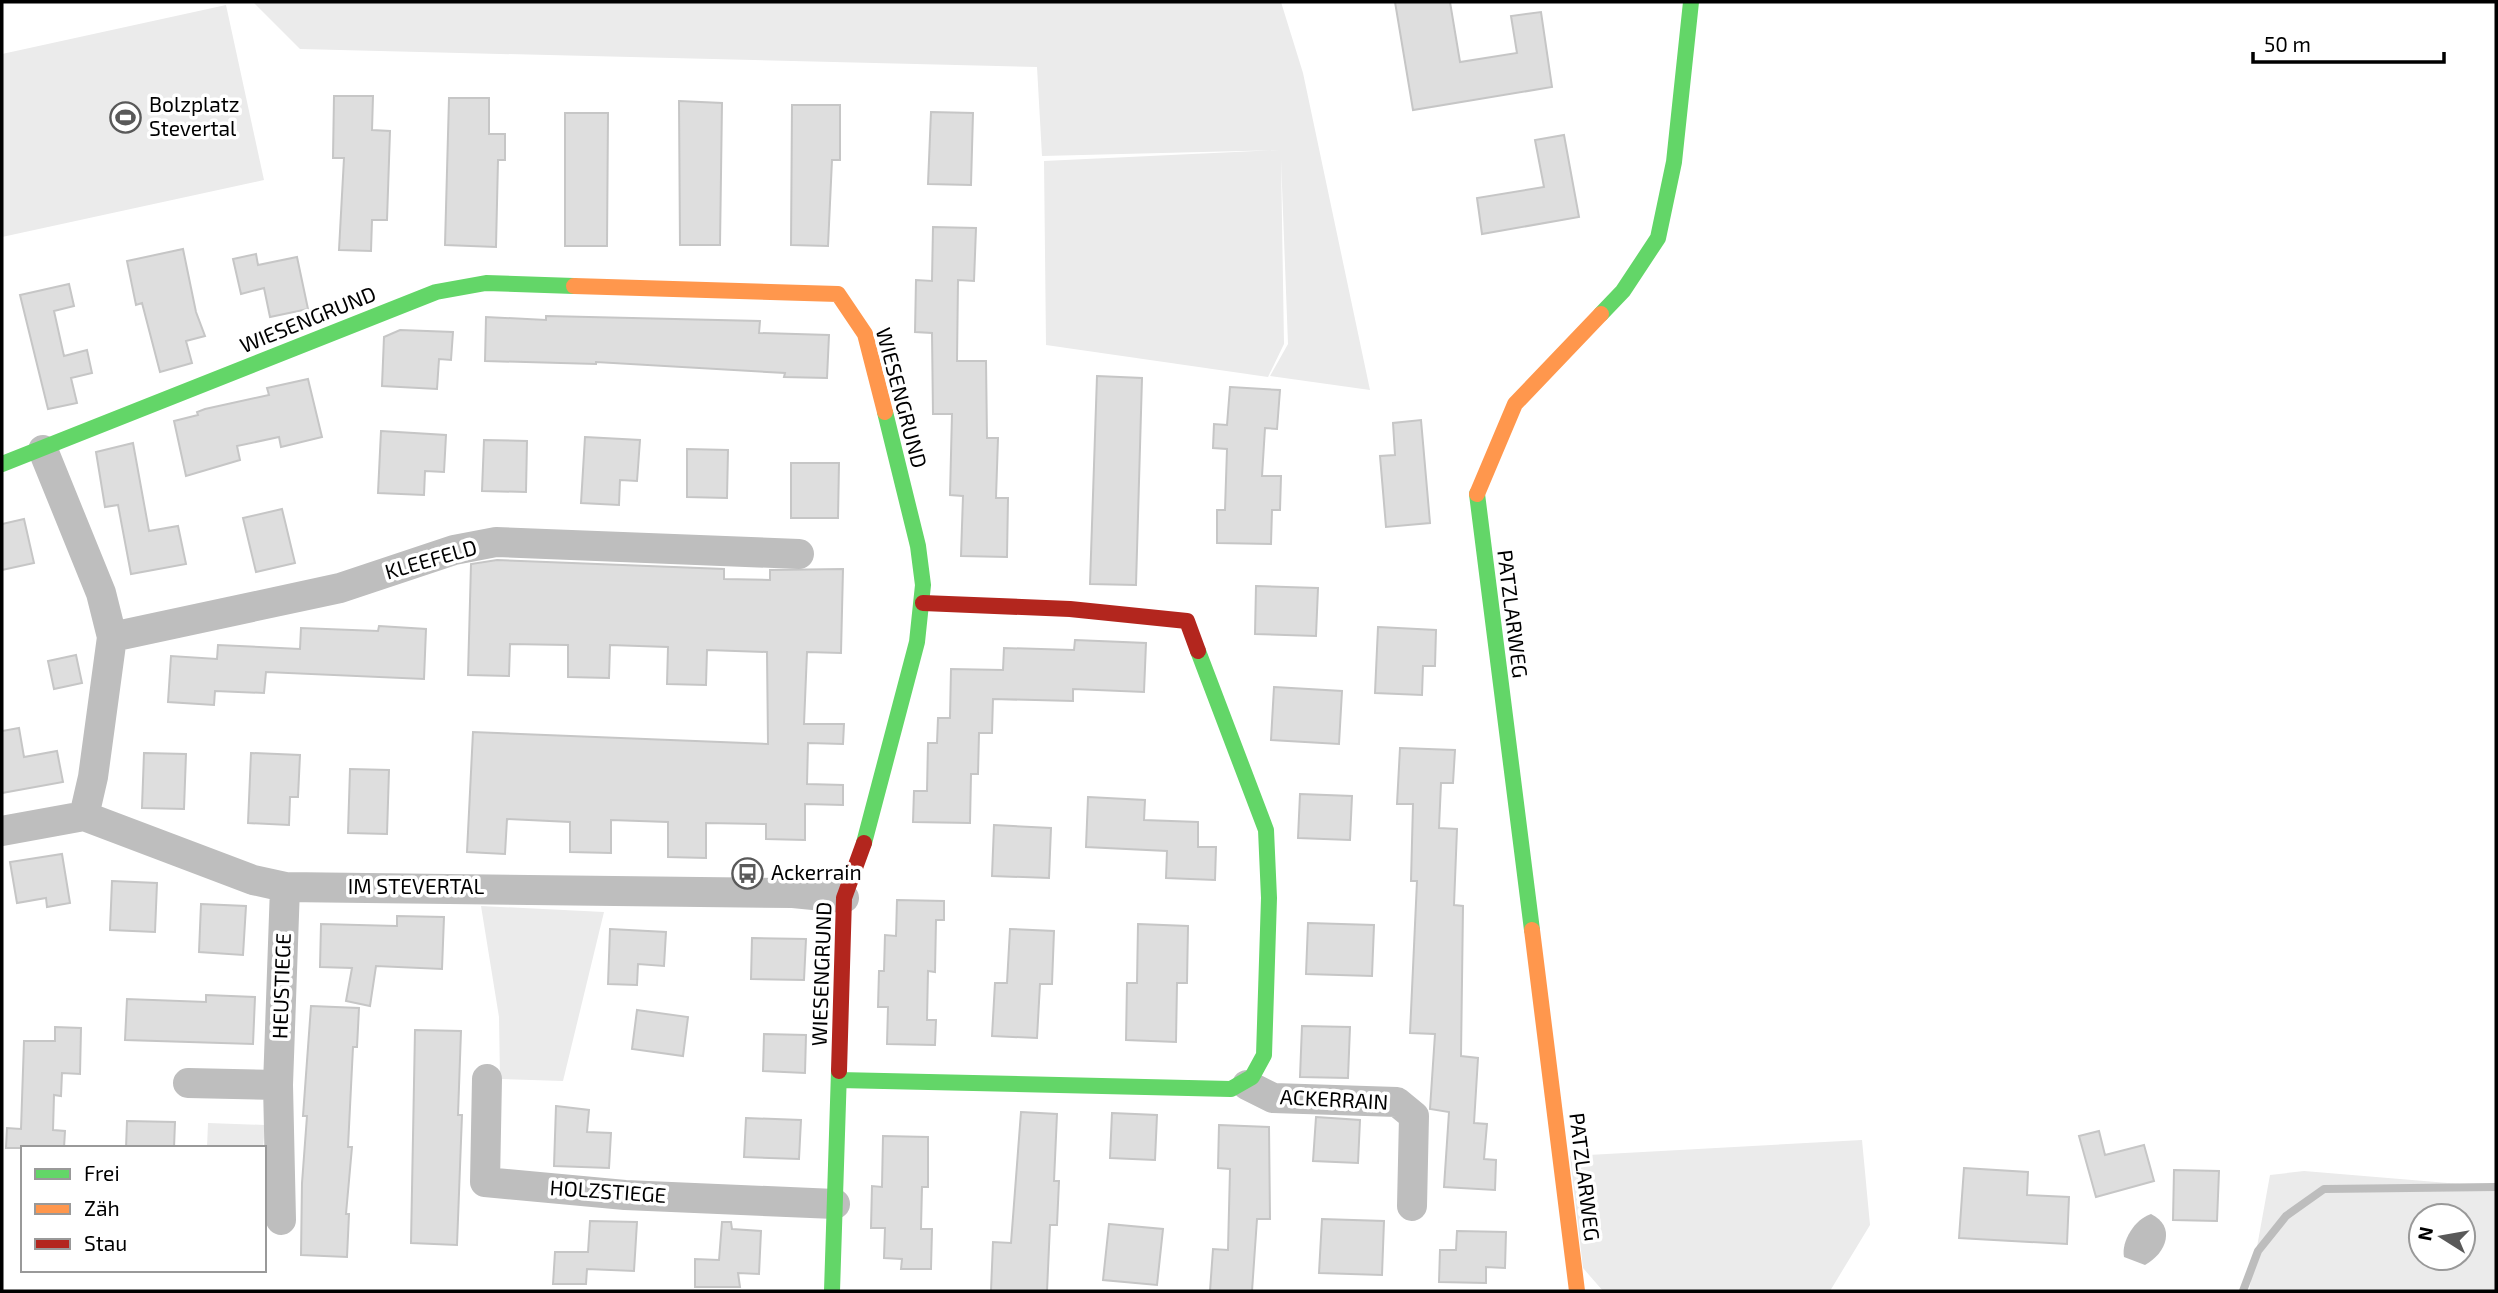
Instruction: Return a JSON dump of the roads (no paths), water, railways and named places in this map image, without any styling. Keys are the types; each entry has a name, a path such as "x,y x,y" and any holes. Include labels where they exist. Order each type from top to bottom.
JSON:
{"street":[{"name":"PATZLARWEG","path":"1577,1291 1477,494 1515,404 1623,291 1658,238 1674,162 1691,2"},
{"name":"WIESENGRUND","path":"2,464 436,292 485,283 838,294 866,334 918,546 923,603 917,642 861,855 844,898 832,1291"},
{"path":"2,831 84,816 93,777 112,637 101,593 43,450"},
{"name":"KLEEFELD","path":"112,637 340,587 454,550 496,542 799,554"},
{"name":"ACKERRAIN","path":"839,1080 1231,1089 1247,1085 1258,1072 1264,1055 1269,898 1266,830 1187,621 1070,609 923,603"},
{"name":"IM STEVERTAL","path":"84,816 253,880 285,887 793,893 844,898"},
{"name":"HEUSTIEGE","path":"281,1220 272,1186 285,887"},
{"name":"HOLZSTIEGE","path":"488,1079 485,1182 625,1195 835,1203"},
{"path":"188,1083 278,1085"},
{"name":"ACKERRAIN","path":"1247,1085 1273,1098 1397,1102 1414,1116 1412,1206"}],"waterway":[{"path":"2243,1291 2258,1251 2286,1216 2324,1189 2496,1187"}],"place":[{"name":"Bolzplatz Stevertal","path":"126,117"},
{"name":"Ackerrain","path":"748,873"}]}
